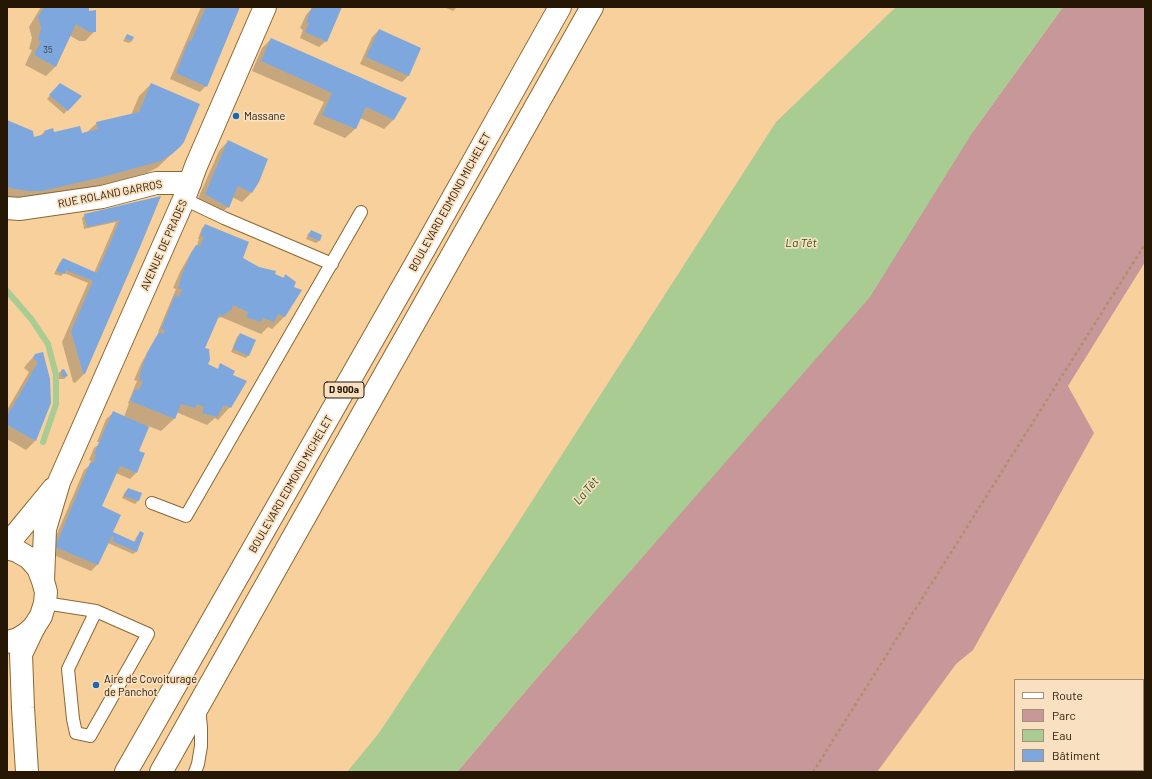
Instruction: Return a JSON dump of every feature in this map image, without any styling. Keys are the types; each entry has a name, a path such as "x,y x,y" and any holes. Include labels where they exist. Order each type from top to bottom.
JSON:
{"main road":[{"name":"AVENUE DE PRADES","path":"43,581 45,530 59,482 187,191 196,166 265,7"},
{"name":"BOULEVARD EDMOND MICHELET","path":"126,772 414,267 560,7"},
{"name":"D 900a","path":"161,772 592,7"},
{"name":"RUE ROLAND GARROS","path":"7,208 19,209 102,197 156,183 187,191"},
{"name":"AVENUE DE PRADES","path":"7,545 59,482"},
{"path":"7,548 17,551 29,558 38,568 46,592 45,603 41,616 21,654 27,772"},
{"path":"7,642 18,639 34,627"}],"lane":[{"path":"187,191 224,218 332,264"},
{"path":"152,503 186,516 362,212"},
{"path":"45,603 96,610 148,634 90,736 76,733 73,719 68,668 96,610"},
{"path":"196,772 201,746 201,727 198,706"}],"path":[{"path":"813,772 1145,244"}],"green space":[{"path":"1063,7 1145,7 1145,262 1068,386 1094,433 973,650 956,664 877,772 457,772 650,548 974,130"}],"water":[{"name":"La Têt","path":"896,7 1063,7 974,130 870,297 535,680 457,772 347,772 379,733 505,543 776,122"}],"building":[{"path":"44,7 89,7 89,11 96,10 96,32 89,32 76,24 56,67 34,55 41,41 38,40 41,28 38,17"},
{"path":"206,7 240,7 207,87 176,73 189,40 191,41"},
{"path":"312,7 315,9 316,7 342,7 327,42 305,32 309,23 306,22"},
{"path":"379,29 421,48 409,76 366,57"},
{"path":"127,34 134,37 132,41 125,38"},
{"path":"271,38 407,98 394,120 366,107 356,129 322,115 332,93 261,61"},
{"path":"60,83 82,96 68,111 49,95"},
{"path":"151,83 200,104 184,142 172,154 161,161 103,177 42,191 29,191 7,187 7,120 33,131 34,137 45,134 44,131 53,128 54,132 80,126 82,133 98,129 96,122 139,112"},
{"path":"228,140 268,159 259,182 252,193 238,186 229,208 205,194"},
{"path":"161,196 85,374 83,373 71,331 93,281 66,270 65,274 56,271 63,258 97,273 120,220 87,227 84,214"},
{"path":"205,224 249,242 243,258 259,267 276,271 275,274 284,278 285,274 296,282 294,287 302,290 285,317 278,314 274,322 263,318 261,322 246,317 248,312 233,305 232,309 223,316 220,314 205,348 209,349 210,360 208,364 218,369 220,363 235,371 233,375 247,381 231,408 224,405 217,417 202,413 204,407 197,404 195,408 181,404 175,419 130,401 135,389 139,390 143,381 139,380 147,353 159,332 163,334 165,330 161,329 175,295 179,297 182,290 178,288 182,274 196,245 200,246 204,237 200,236"},
{"path":"311,230 322,235 320,241 308,236"},
{"path":"240,333 256,340 249,356 233,349"},
{"path":"43,352 50,379 51,403 36,441 7,425 7,416 38,362 33,358 35,354"},
{"path":"64,369 68,376 62,377 61,370"},
{"path":"113,411 149,427 139,451 145,453 137,473 120,466 102,506 121,515 113,532 135,542 140,531 144,533 137,552 112,541 114,537 112,536 98,565 55,547 90,463 93,463 96,455 94,454"},
{"path":"128,488 142,493 139,501 124,496"}],"waterway":[{"path":"7,291 32,320 48,344 56,375 56,404 43,442"}],"place":[{"name":"Massane","path":"236,116"},
{"name":"Aire de Covoiturage de Panchot","path":"96,685"}]}
